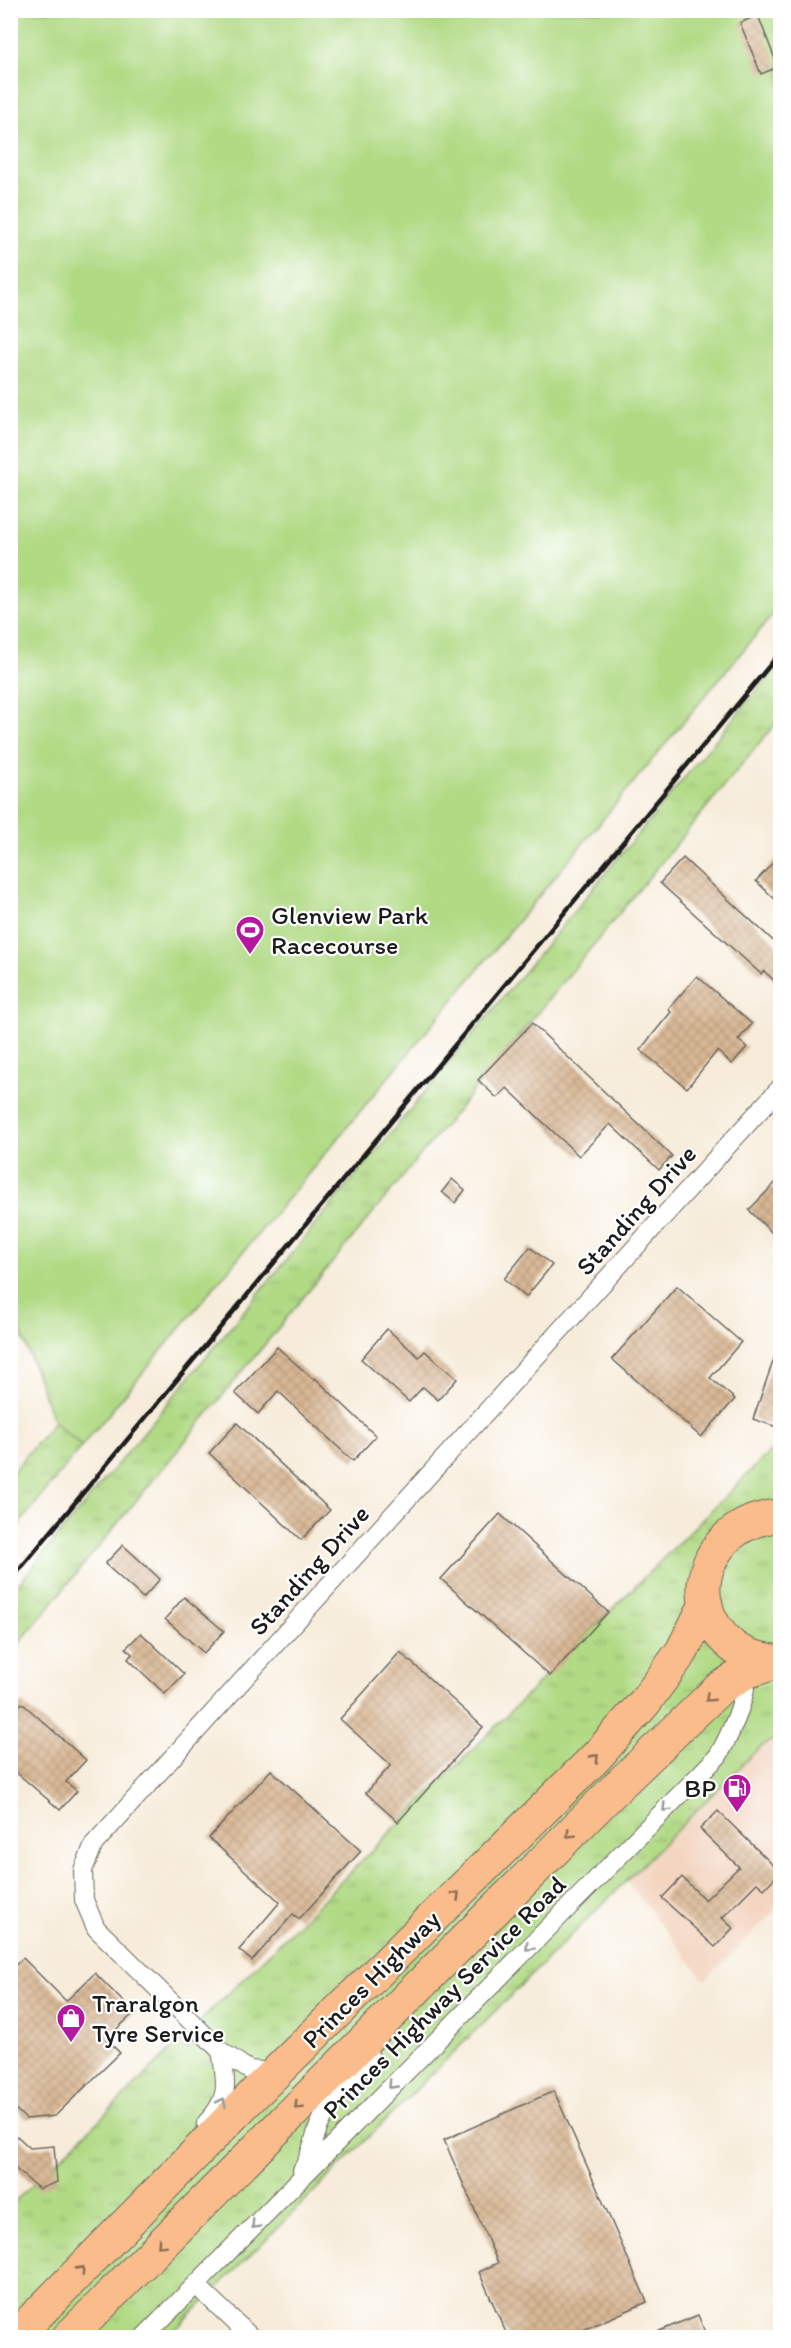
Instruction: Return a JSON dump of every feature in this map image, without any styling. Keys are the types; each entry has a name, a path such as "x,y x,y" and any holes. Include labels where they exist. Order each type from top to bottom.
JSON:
{"highway":[{"name":"Princes Highway","path":"780,1516 765,1517 746,1523 730,1533 717,1548 708,1565 704,1584 706,1604 715,1627 732,1646 754,1658 780,1661"},
{"name":"Princes Highway","path":"14,2337 276,2072 596,1757 645,1702 682,1651 706,1604"},
{"name":"Princes Highway","path":"68,2337 619,1785 720,1688 746,1672 780,1661"}],"street":[{"name":"Standing Drive","path":"276,2072 249,2070 221,2051 96,1928 84,1900 83,1870 94,1844 780,1089"},
{"name":"Princes Highway Service Road","path":"143,2337 718,1756 731,1733 740,1708 747,1680 746,1672"},
{"path":"288,2191 306,2163 320,2124 337,2092 414,2011 450,1954"},
{"path":"136,2214 160,2171 216,2113 226,2093 221,2051"},
{"path":"196,2285 252,2337"}],"shaded area":[{"name":"BP","path":"780,1737 780,1906 705,1980 626,1880 761,1746"}],"green space":[{"name":"Glenview Park Racecourse","path":"11,11 780,11 780,201 776,205 780,225 780,606 82,1446 54,1422 11,1305"},
{"path":"780,662 780,718 11,1653 11,1593"},
{"path":"54,1422 82,1446 11,1534 11,1474"},
{"path":"780,1442 780,1737 761,1746 168,2337 11,2338 11,2205 301,1921"}],"building":[{"path":"758,15 778,67 761,74 740,23"},
{"path":"780,855 780,904 756,881"},
{"path":"683,858 780,947 780,986 764,971 761,974 660,883"},
{"path":"697,976 752,1024 738,1040 747,1047 732,1064 717,1051 687,1088 640,1050 671,1012 668,1009"},
{"path":"532,1023 672,1156 659,1170 610,1124 579,1156 507,1088 497,1098 478,1080"},
{"path":"780,1178 780,1241 749,1210"},
{"path":"452,1179 465,1190 455,1203 442,1192"},
{"path":"530,1247 552,1265 526,1297 504,1279"},
{"path":"677,1286 741,1342 710,1378 735,1399 701,1437 612,1359"},
{"path":"387,1329 419,1357 425,1351 457,1379 438,1400 423,1387 409,1402 361,1359"},
{"path":"277,1347 314,1380 315,1378 376,1436 353,1461 278,1391 258,1414 235,1393"},
{"path":"778,1347 780,1347 780,1419 777,1427 753,1419"},
{"path":"237,1423 330,1510 301,1540 209,1453"},
{"path":"500,1514 608,1612 550,1676 441,1579"},
{"path":"123,1545 160,1579 143,1598 105,1564"},
{"path":"184,1597 224,1631 204,1653 165,1619"},
{"path":"141,1633 184,1674 165,1694 128,1659 132,1654 126,1648"},
{"path":"400,1652 483,1727 398,1822 366,1793 391,1765 340,1719"},
{"path":"22,1703 86,1760 66,1782 77,1791 60,1810 10,1767 10,1716"},
{"path":"271,1770 361,1851 299,1919 293,1914 252,1961 239,1950 280,1902 209,1838"},
{"path":"718,1811 780,1872 764,1889 757,1883 722,1918 733,1928 715,1947 662,1898 682,1877 705,1900 739,1867 700,1829"},
{"path":"23,1958 66,2001 95,1973 134,2013 106,2039 120,2053 55,2116 26,2119 10,2104 10,1970"},
{"path":"554,2091 647,2302 567,2337 508,2337 479,2272 498,2263 444,2140"},
{"path":"17,2136 30,2148 54,2146 57,2182 39,2189 10,2164 10,2144"},
{"path":"698,2315 707,2337 645,2337"}],"railway":[{"path":"10,1581 780,653"}],"place":[{"name":"Glenview Park Racecourse","path":"250,956"},
{"name":"BP","path":"737,1814"},
{"name":"Traralgon Tyre Service","path":"71,2044"}]}
